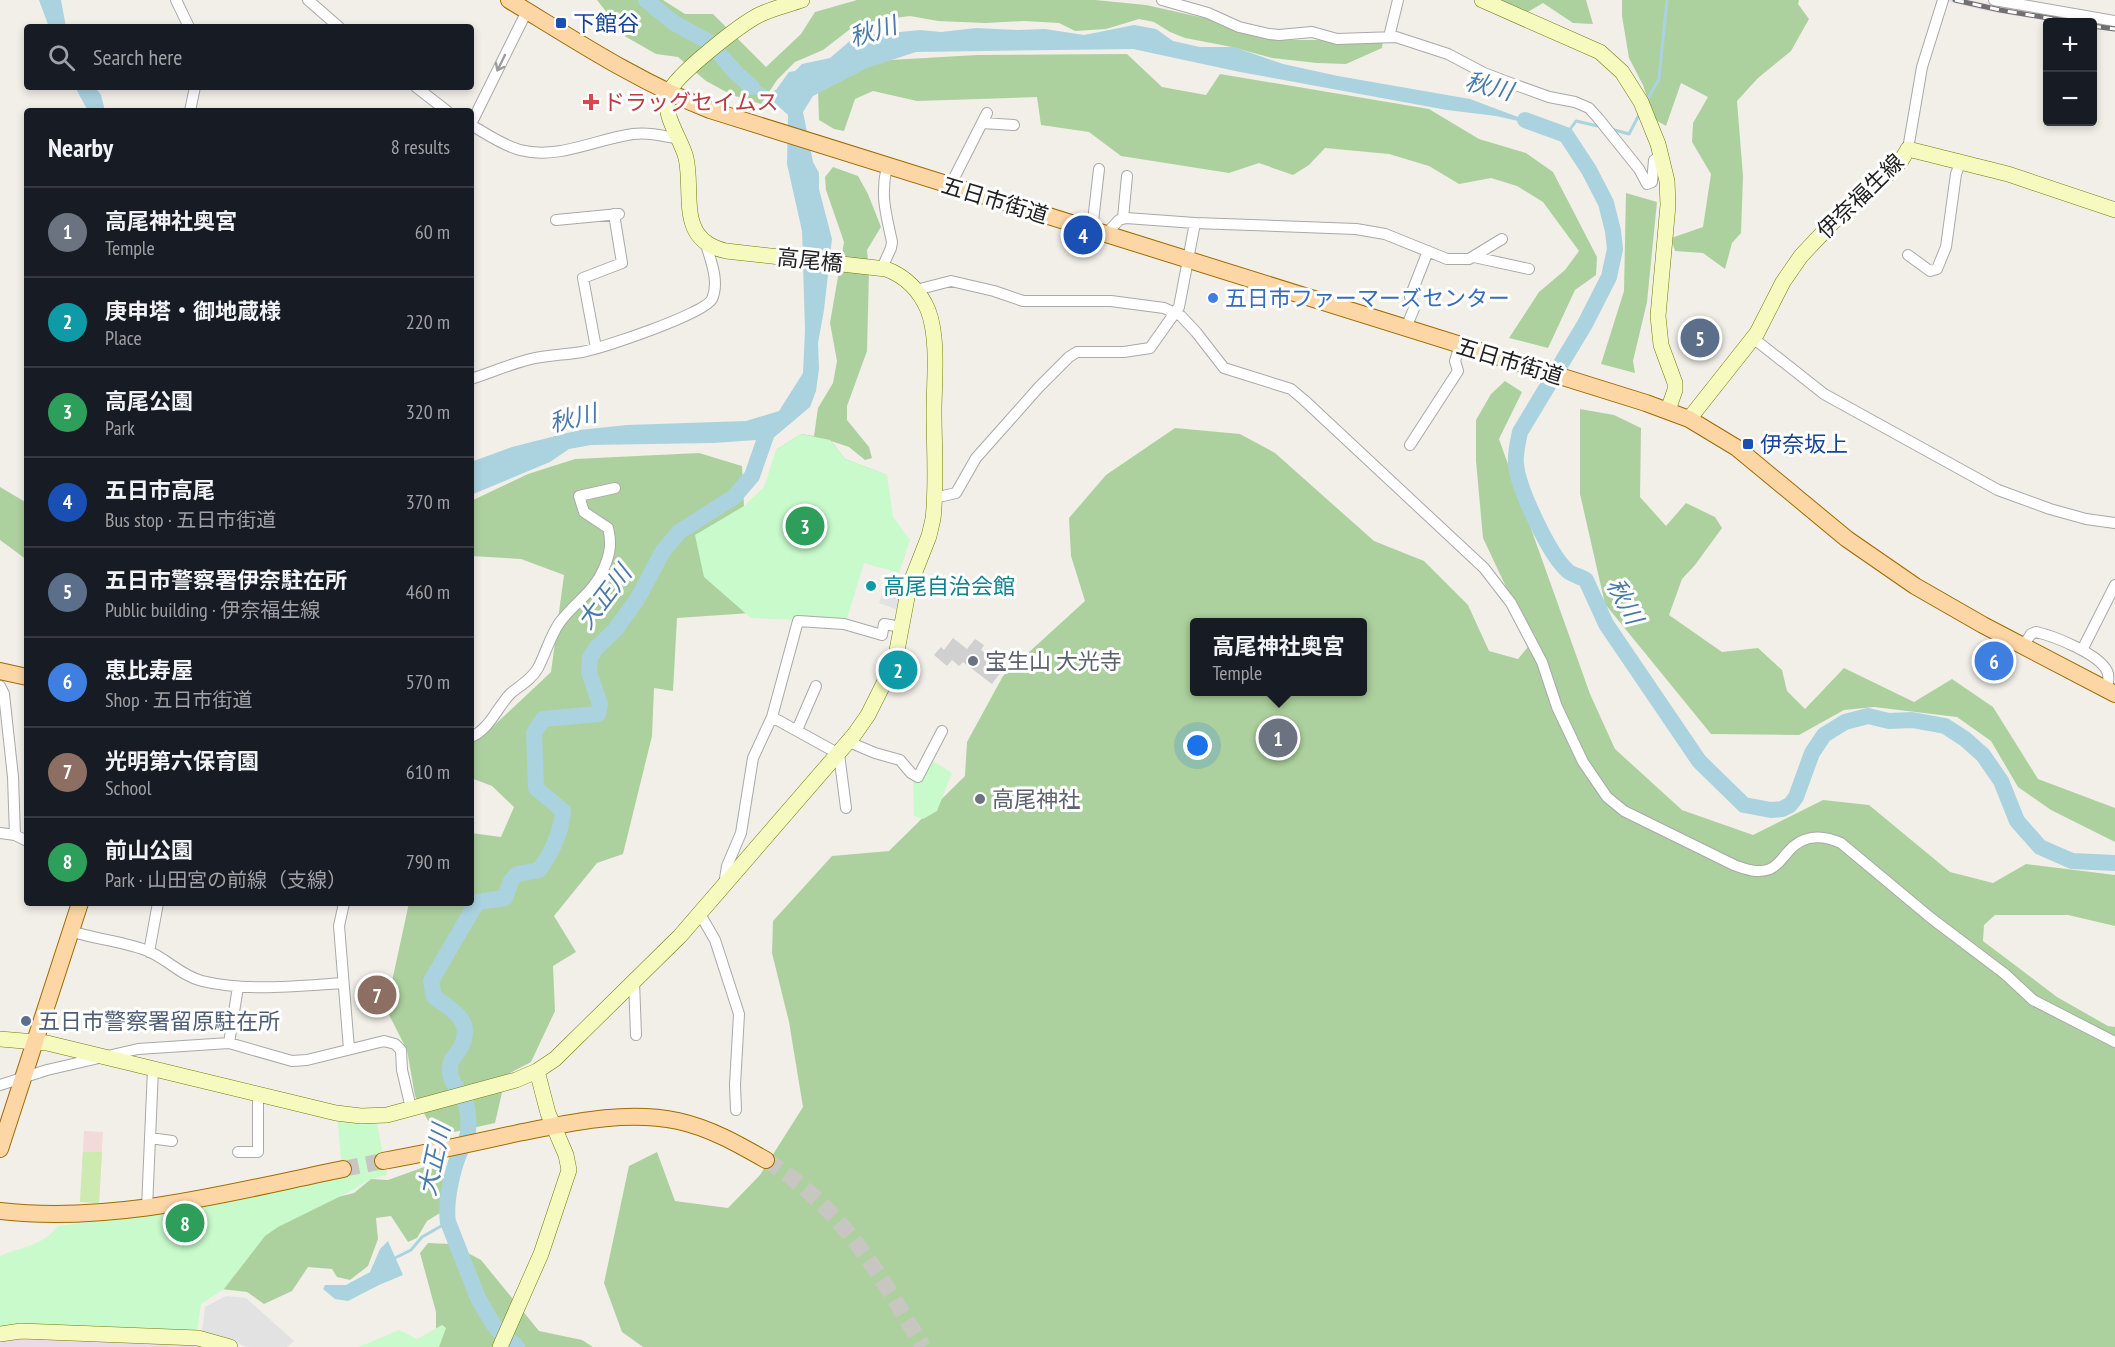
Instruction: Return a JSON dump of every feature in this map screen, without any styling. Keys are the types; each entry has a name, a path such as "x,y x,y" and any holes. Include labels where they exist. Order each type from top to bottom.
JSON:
{"main road":[{"path":"509,0 618,67 669,93"},
{"name":"五日市街道","path":"669,93 729,117 1668,410 1689,419 1748,456 1835,529 1898,576 1948,606 2111,692"},
{"path":"0,671 24,676"},
{"path":"0,1149 79,906"},
{"path":"383,1161 553,1126 611,1118 645,1117 676,1121 716,1134 766,1160"},
{"path":"0,1211 76,1213 147,1208 343,1170"}],"street":[{"path":"176,0 188,24"},
{"path":"308,0 336,24"},
{"path":"474,378 528,359 596,348 651,330 702,309 708,304 715,288 713,268 705,241 690,215 687,164 668,114 669,93 675,82 733,33 765,12 802,0"},
{"path":"1162,0 1208,13 1239,27 1269,34 1312,32 1337,39 1396,37 1448,54 1484,73 1513,84 1589,108 1639,168 1647,184 1654,178 1654,160 1662,156"},
{"path":"1389,37 1398,0"},
{"path":"1482,0 1590,46 1613,62 1629,80 1637,96 1662,156 1668,196 1658,316 1661,345 1675,383 1668,410"},
{"path":"1908,149 1922,68 1943,0"},
{"path":"1994,0 2115,21"},
{"path":"474,119 527,11"},
{"path":"191,108 194,90"},
{"path":"420,90 442,108"},
{"path":"950,186 984,118 1014,125"},
{"path":"474,127 504,145 521,151 538,153 554,152 633,134 650,133 679,139"},
{"name":"伊奈福生線","path":"1689,419 1753,338 1783,282 1801,256 1833,222 1887,176 1901,161 1908,149 2008,174 2115,210"},
{"path":"1908,255 1930,271 1937,269 1946,247 1956,174 1960,163"},
{"path":"0,1039 36,1041 336,1113 361,1116 387,1114 520,1079 537,1071 555,1059 681,936 864,722 896,657 911,580 930,530 934,498 933,336 929,312 916,290 903,278 882,268 892,242 882,186 887,166"},
{"path":"1099,169 1099,232"},
{"path":"1123,218 1127,176"},
{"path":"556,220 617,214 622,263 583,278 596,348"},
{"path":"1099,232 1123,218 1356,230 1386,234 1447,259 1469,260 1502,239"},
{"path":"934,498 956,493 976,458 1069,357 1077,352 1124,352 1150,348 1179,307 1196,223"},
{"name":"高尾橋","path":"705,241 721,249 882,268"},
{"path":"1406,328 1415,306 1410,297 1428,251"},
{"path":"1474,256 1529,269"},
{"path":"916,290 951,281 994,291 1023,301 1111,301 1156,307 1180,316 1197,332 1224,368 1291,389 1305,400 1484,568 1511,603 1534,645 1557,707 1583,762 1607,797 1624,811 1734,865 1750,870 1763,870 1775,866 1794,844 1802,840 1823,837 1841,843 1931,918 2005,974 2033,1000 2115,1042"},
{"path":"1753,338 1824,394 1998,490 2050,509 2086,519 2115,523"},
{"path":"1410,445 1458,371 1455,361 1460,345"},
{"path":"474,735 480,732 511,694 532,677 551,636 562,620 596,584 604,569 611,542 608,528 584,512 579,496 615,488"},
{"path":"2082,650 2115,585"},
{"path":"724,886 728,866 741,833 753,758 772,717 798,621 844,624 882,634 884,624 902,627"},
{"path":"2023,646 2031,634 2036,632 2082,650 2105,668 2111,692"},
{"path":"0,686 4,694 13,777 15,835"},
{"path":"797,730 816,686"},
{"path":"772,717 797,730 844,748 900,760 911,774 918,777 942,731"},
{"path":"844,748 846,808"},
{"path":"0,833 15,835 24,840"},
{"path":"149,952 157,906"},
{"path":"343,906 339,926 349,1049"},
{"path":"700,914 715,940 739,1014 736,1110"},
{"path":"71,932 149,952 189,977 238,987 343,983"},
{"path":"634,981 636,1035"},
{"path":"229,1043 238,987"},
{"path":"0,1085 47,1070 81,1064 101,1056 143,1048 229,1043 292,1061 307,1060 384,1041 395,1044 401,1050 402,1070 418,1106"},
{"path":"143,1048 140,1056 147,1067 150,1138 147,1208"},
{"path":"500,1347 542,1254 569,1170 566,1155 548,1113 537,1071"},
{"path":"238,1152 258,1152 258,1094"},
{"path":"150,1138 172,1141"},
{"path":"0,1334 21,1331 198,1338 230,1347"}],"shaded area":[{"path":"1970,0 2072,18 2043,18 2043,20 1946,1"},
{"path":"2097,22 2115,25 2115,32 2097,30"},
{"path":"888,576 904,581 898,610 879,603"},
{"name":"宝生山 大光寺","path":"953,638 967,649 975,639 984,645 981,650 1004,668 992,684 963,662 959,666 952,660 947,666 934,655 941,647 944,650"},
{"path":"84,1131 103,1132 99,1203 80,1202"},
{"path":"226,1296 246,1298 294,1341 287,1347 246,1347 225,1337 202,1332 205,1307"},
{"path":"9,1337 190,1344 213,1347 0,1347 0,1339"}],"green space":[{"path":"597,0 663,0 685,14 713,14 766,67 801,34 815,12 857,0 1095,0 1146,5 1218,21 1245,33 1289,40 1327,40 1350,44 1383,41 1382,48 1346,64 1317,63 1272,58 1185,38 1154,22 1139,19 1106,29 1075,31 1059,23 938,21 910,16 858,23 823,50 795,62 777,80 761,104 732,95 706,81 678,57 656,54 614,30 608,14"},
{"path":"1498,0 1586,0 1593,24 1573,23 1543,3 1526,13"},
{"path":"1622,0 1799,0 1798,4 1809,19 1791,51 1758,78 1737,101 1743,176 1741,233 1732,243 1725,269 1703,253 1675,251 1671,238 1703,227 1711,174 1692,142 1693,123 1708,97 1681,83 1666,126 1654,119 1643,85 1629,58 1622,16"},
{"path":"1127,54 1162,87 1206,95 1220,74 1429,109 1479,139 1526,153 1553,172 1597,257 1596,275 1575,290 1548,348 1509,338 1539,292 1565,270 1579,251 1543,202 1517,186 1491,178 1459,184 1429,166 1389,154 1325,148 1309,165 1293,175 1259,163 1229,173 1121,156 1089,132 1041,125 1037,97 917,101 873,91 855,99 844,131 834,129 819,120 818,91 873,61 977,55"},
{"path":"833,167 858,176 881,227 867,250 869,271 867,351 847,406 847,420 869,447 872,458 865,460 849,447 831,441 845,459 887,475 776,450 801,434 814,436 818,408 833,383 837,361 830,323 844,242 826,190 825,177"},
{"path":"1626,193 1657,202 1647,302 1633,361 1635,373 1601,364 1624,291"},
{"path":"1505,381 1522,392 1499,439 1590,694 1615,749 1682,810 1753,835 1823,800 1869,805 1950,872 1993,883 2026,864 2115,875 2115,926 2068,915 1995,915 1984,925 1983,941 2057,997 2108,1026 2115,1027 2115,1347 643,1347 622,1332 604,1283 629,1166 657,1152 675,1201 728,1208 760,1175 803,1107 789,1022 772,953 773,921 832,856 889,851 965,776 967,742 1003,676 1085,601 1071,556 1069,518 1106,475 1175,428 1240,434 1275,453 1374,541 1424,561 1468,605 1489,651 1518,659 1536,637 1507,589 1483,538 1476,461 1476,420 1491,394"},
{"path":"1580,409 1614,415 1641,428 1640,497 1666,526 1686,503 1715,517 1722,528 1682,579 1669,615 1722,652 1758,648 1782,670 1787,691 1805,709 1844,668 1914,702 1952,679 1993,707 2038,779 2115,808 2115,842 2051,810 2018,787 1991,741 1957,717 1874,707 1844,710 1799,735 1711,734 1605,604 1580,494"},
{"path":"801,434 830,440 845,459 887,475 893,517 910,540 899,573 864,563 846,622 751,618 704,577 695,535 744,506 764,487 776,450"},
{"path":"699,453 742,466 744,506 773,530 751,613 677,618 673,691 654,688 652,736 623,854 597,863 554,916 576,952 553,966 555,1011 531,1062 506,1075 495,1123 436,1136 415,1096 407,1050 386,1009 408,906 474,906 474,833 501,837 514,807 492,786 474,779 474,740 485,734 551,672 564,575 521,559 474,556 474,500 528,474 575,459"},
{"path":"0,487 24,501 24,558 0,540"},
{"path":"927,757 952,773 937,811 923,819 914,816 913,783"},
{"path":"337,1115 376,1118 387,1175 370,1179 265,1236 224,1289 201,1304 197,1331 75,1325 11,1325 0,1328 0,1256 38,1242 58,1226 181,1211 345,1177"},
{"path":"83,1152 102,1152 99,1203 80,1202"},
{"path":"438,1162 446,1181 440,1213 427,1221 417,1238 408,1242 391,1216 376,1218 378,1239 368,1266 350,1280 337,1277 332,1269 308,1267 292,1291 264,1304 247,1292 221,1289 0,1305 354,1193 371,1179 388,1180"},
{"path":"428,1243 451,1244 481,1260 539,1331 582,1340 593,1347 436,1347 436,1312 420,1253"},
{"path":"442,1325 446,1328 439,1347 359,1347 399,1330 417,1339"}],"water":[{"path":"39,0 61,0 65,24 48,24"},
{"path":"1134,25 1156,29 1173,41 1200,47 1234,47 1283,64 1470,99 1545,127 1496,116 1447,110 1240,72 1133,49 916,52 867,68 813,96 803,112 813,162 819,173 819,189 832,239 818,343 819,369 816,391 810,407 772,439 713,443 591,445 569,449 550,462 474,494 474,461 512,447 579,430 627,425 746,421 779,411 803,373 805,330 802,231 787,164 788,115 777,105 743,88 736,73 770,92 776,90 789,72 795,71 802,64 830,58 851,40 860,36 920,30 941,32 976,28 1045,29 1084,35"},
{"path":"77,90 97,90 104,108 86,108"},
{"path":"388,1241 403,1275 348,1301 335,1299 323,1289 325,1285 346,1285 370,1272 380,1249"}],"waterway":[{"path":"646,0 674,23 709,42 736,73 752,87"},
{"path":"1646,102 1659,79 1667,0"},
{"path":"1611,129 1629,134 1640,113"},
{"name":"秋川","path":"1525,120 1566,135 1589,170 1606,203 1615,249 1609,277 1585,324 1520,432 1516,456 1518,475 1544,538 1561,564 1569,572 1586,580 1606,624 1699,761 1744,805 1771,810 1782,809 1790,805 1796,797 1812,753 1824,735 1845,722 1868,716 1889,721 1912,720 1945,726 1983,755 2001,781 2017,821 2040,847 2072,861 2115,863"},
{"path":"1566,135 1576,121 1602,127"},
{"name":"大正川","path":"517,1347 497,1329 478,1298 448,1222 447,1206 452,1178 468,1130 467,1108 451,1077 450,1064 461,1047 465,1030 460,1017 434,997 431,981 477,902 505,898 511,881 517,874 539,870 555,842 561,826 563,811 536,788 534,733 543,719 598,714 600,704 589,672 590,658 596,648 615,630 638,598 663,551 679,532 734,497 752,476 768,430"},
{"path":"395,1258 411,1250 422,1237 448,1222"}],"tunnel":[{"path":"766,1160 793,1179 837,1220 874,1267 923,1347"},
{"path":"343,1169 383,1161"}],"railway":[{"path":"1955,0 2048,18"},
{"path":"2097,27 2115,29"}],"place":[{"name":"下館谷","path":"561,23"},
{"name":"ドラッグセイムス","path":"591,102"},
{"name":"五日市高尾","path":"1083,235"},
{"name":"五日市ファーマーズセンター","path":"1213,298"},
{"name":"五日市警察署伊奈駐在所","path":"1700,338"},
{"name":"伊奈坂上","path":"1748,444"},
{"name":"高尾公園","path":"805,526"},
{"name":"高尾自治会館","path":"871,586"},
{"name":"宝生山 大光寺","path":"973,661"},
{"name":"恵比寿屋","path":"1994,661"},
{"name":"庚申塔・御地蔵様","path":"898,670"},
{"name":"高尾神社奥宮","path":"1278,738"},
{"name":"高尾神社","path":"980,799"},
{"name":"光明第六保育園","path":"377,995"},
{"name":"五日市警察署留原駐在所","path":"26,1021"},
{"name":"前山公園","path":"185,1223"}]}
